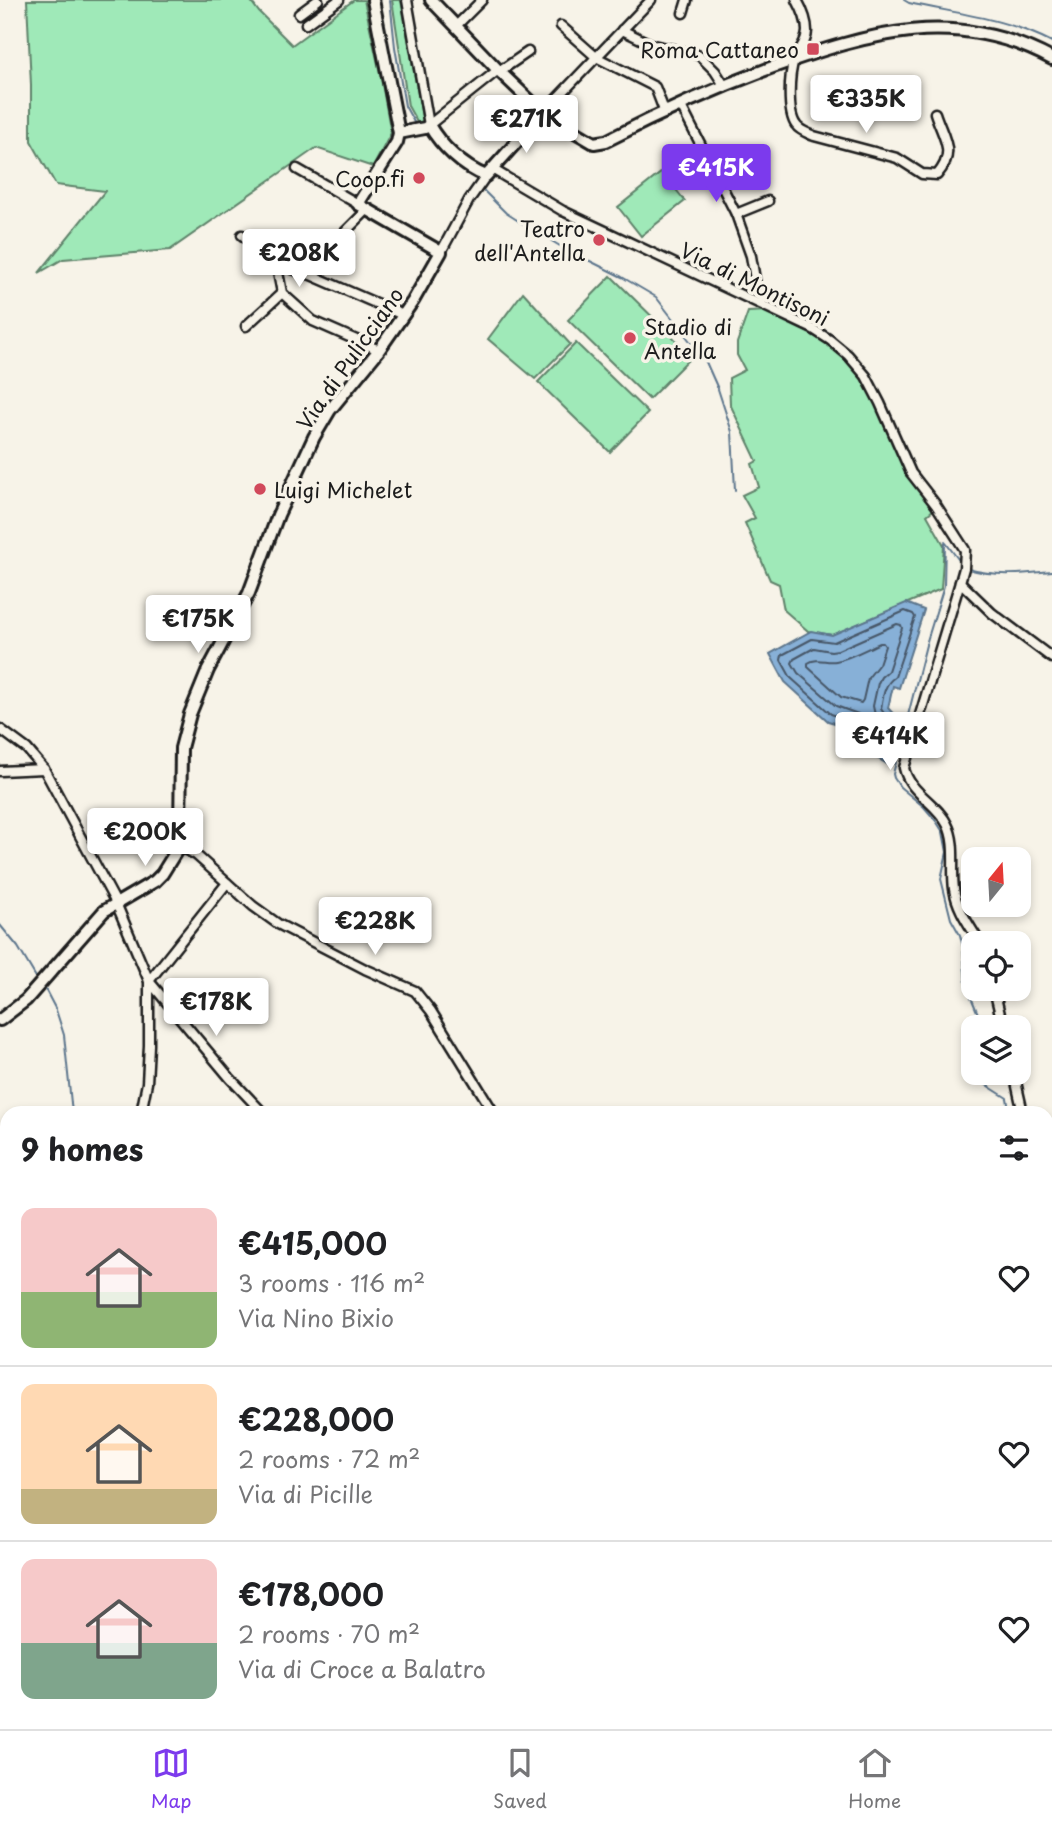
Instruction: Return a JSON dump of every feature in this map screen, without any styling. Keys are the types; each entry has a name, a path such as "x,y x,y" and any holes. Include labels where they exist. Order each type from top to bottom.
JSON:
{"street":[{"path":"299,14 318,0"},
{"path":"306,24 339,0"},
{"path":"328,249 363,206 397,142 399,133 373,0"},
{"path":"407,0 429,125 436,138 478,173 489,173 651,0"},
{"path":"431,0 543,113 594,143 600,143 724,85 863,38 903,31 957,30 1005,39 1052,59"},
{"path":"457,25 482,0"},
{"path":"682,13 687,0"},
{"path":"797,0 807,24 807,34 794,60 790,96 795,124 803,132 897,158 922,174 937,175 948,156 948,146 935,113"},
{"path":"561,26 596,57 655,87 665,113"},
{"path":"622,30 653,45 700,56 724,85"},
{"path":"399,133 425,128 498,70 528,52"},
{"path":"681,106 736,214 751,256 756,285 763,297 762,304"},
{"path":"297,169 441,252"},
{"name":"Via di Pulicciano","path":"0,1020 26,1000 104,911 155,881 177,849 180,833 181,748 185,730 217,651 249,593 275,523 314,437 330,410 379,350 414,301 468,200 489,173"},
{"name":"Via di Montisoni","path":"489,173 563,211 797,320 830,340 848,355 866,376 911,473 965,550 960,582 904,768 910,781 944,819 950,831 954,891 972,931"},
{"path":"736,214 768,201"},
{"path":"242,235 276,262 403,315"},
{"path":"276,262 282,293 313,321 379,350"},
{"path":"246,326 282,293"},
{"path":"960,582 992,613 1052,658"},
{"path":"0,729 27,749 44,769 116,903 149,981 256,1106"},
{"path":"0,771 44,769"},
{"path":"180,833 196,855 253,906 278,924 365,969 415,991 432,1011 490,1106"},
{"path":"177,849 184,849 196,855"},
{"path":"142,1106 147,1083 149,981 227,883"},
{"path":"1017,1085 1021,1106"}],"green space":[{"path":"27,0 250,0 292,45 354,0 364,0 391,133 373,167 316,148 170,250 63,259 39,273 105,191 56,185 31,141"},
{"path":"392,0 401,0 423,122 418,124 408,106"},
{"path":"662,172 685,201 641,236 618,207"},
{"name":"Stadio di Antella","path":"611,276 692,356 649,399 568,320"},
{"path":"523,292 570,344 535,379 488,339"},
{"path":"768,311 824,341 857,372 879,407 902,465 933,510 927,515 944,545 941,589 832,635 808,631 784,610 779,584 770,580 745,523 755,518 742,495 759,487 752,464 757,461 730,404 729,378 745,370 737,355 737,343 748,312"},
{"path":"576,343 648,413 610,452 538,382"}],"water":[{"path":"906,603 924,610 899,688 893,686 888,708 898,719 887,764 877,758 876,747 852,728 828,721 785,682 770,654 811,631 832,635"}],"waterway":[{"path":"390,0 405,106 415,124"},
{"path":"904,0 1000,22 1052,42"},
{"path":"481,188 506,213 528,227 656,297 706,362 718,389 732,432 735,490"},
{"path":"945,542 944,586 893,774 900,787 924,807 943,832 947,852 941,879 951,919 963,947 966,985 978,1015"},
{"path":"946,543 961,563"},
{"path":"968,569 999,574 1052,571"},
{"path":"0,925 18,947 37,979"},
{"path":"44,987 56,1010 64,1035 71,1106"},
{"path":"986,1085 1007,1098 1008,1106"}],"place":[{"name":"Roma Cattaneo","path":"813,49"},
{"name":"Coop.fi","path":"419,178"},
{"name":"Teatro dell'Antella","path":"599,240"},
{"name":"Stadio di Antella","path":"630,338"},
{"name":"Luigi Michelet","path":"260,489"}]}
